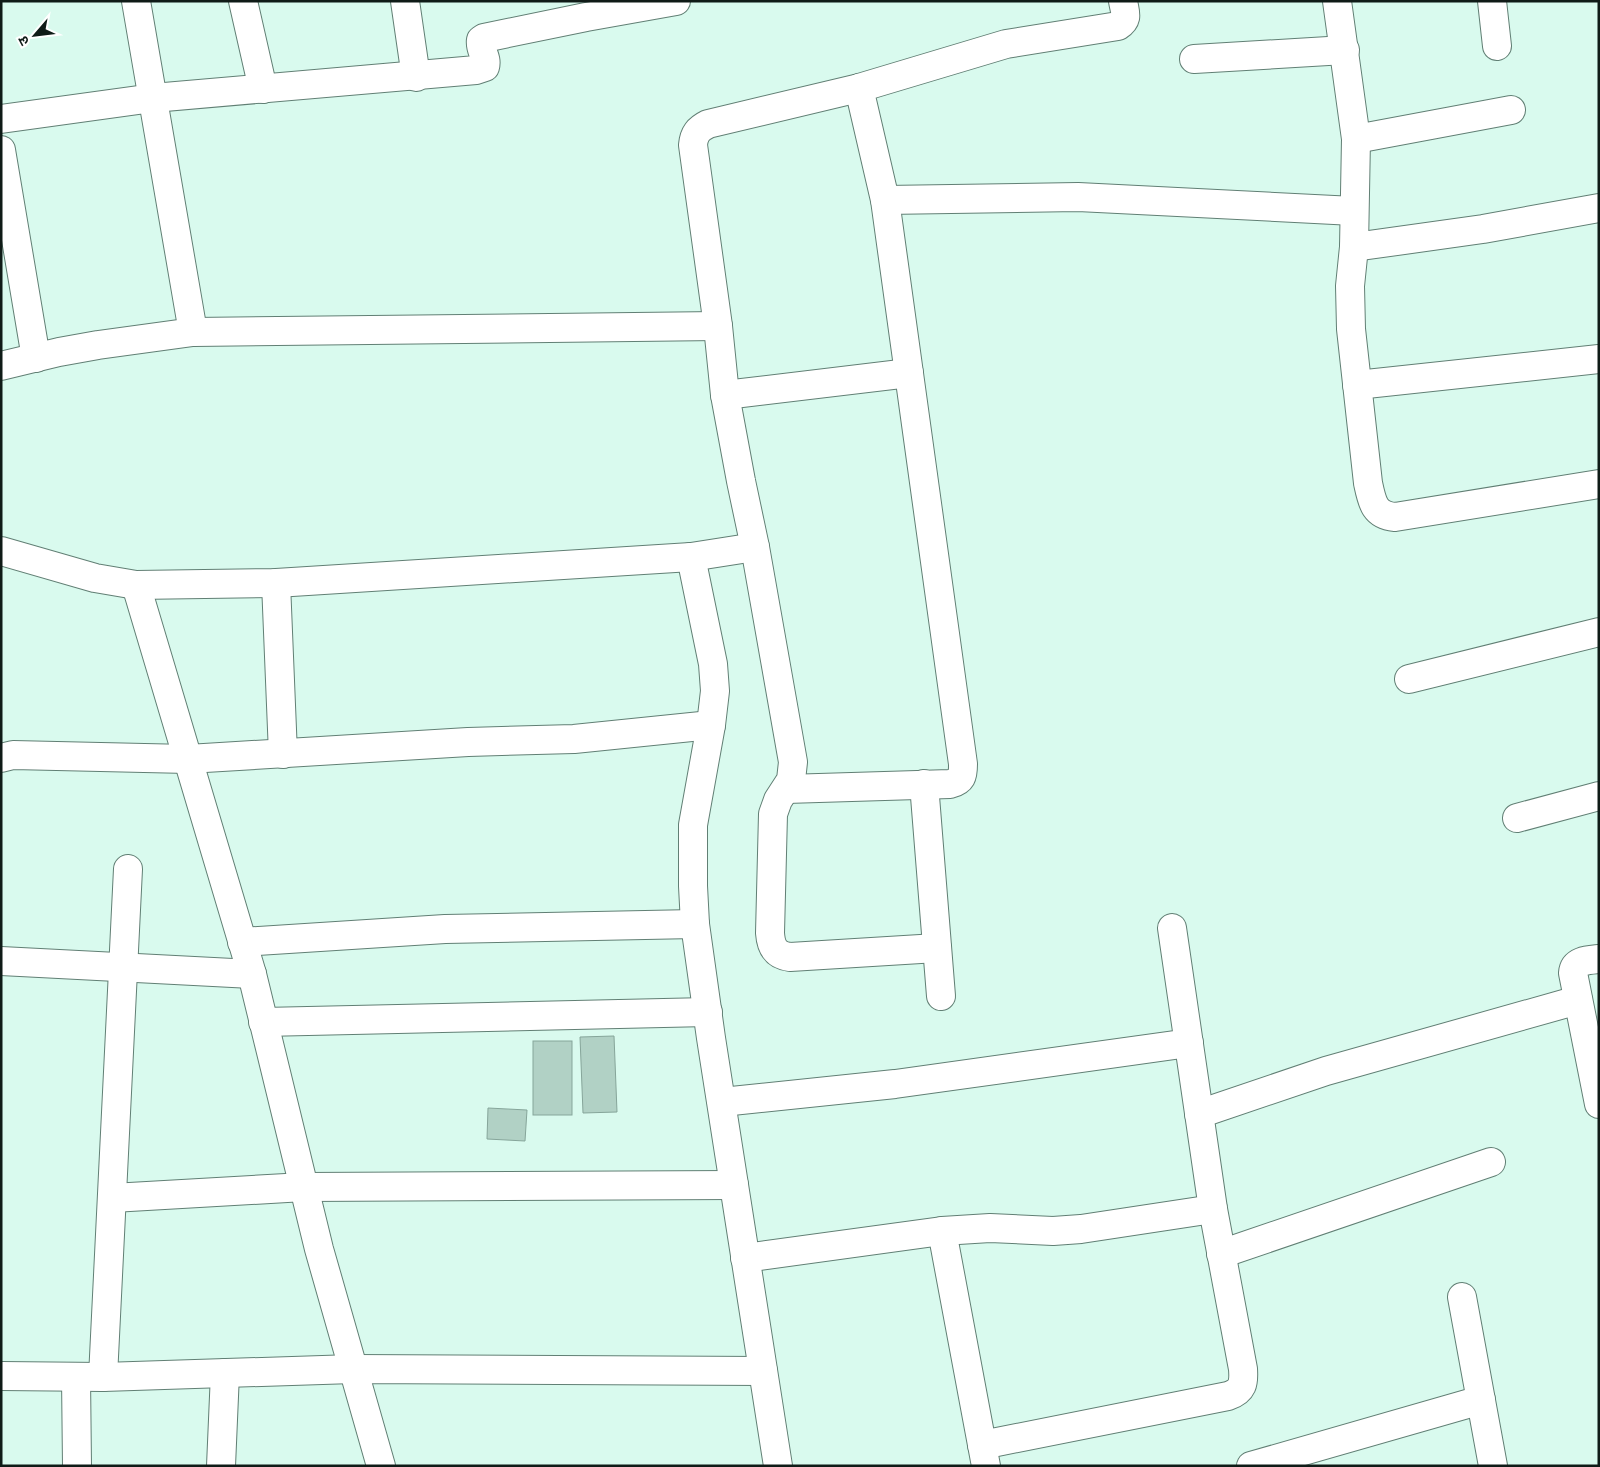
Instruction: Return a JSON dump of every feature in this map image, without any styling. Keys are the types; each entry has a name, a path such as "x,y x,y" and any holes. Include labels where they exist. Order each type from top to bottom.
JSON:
{"street":[{"path":"136,1 194,332"},
{"path":"244,1 263,89"},
{"path":"405,1 416,77"},
{"path":"1,120 153,98 416,77 481,69 485,67 486,63 480,44 484,38 584,9 676,1"},
{"path":"937,948 790,957 782,956 772,946 770,933 773,814 778,800 791,780 793,762 755,547 740,481 725,395 718,326 693,146 694,137 697,132 708,124 859,88 1006,44 1118,26 1125,18 1123,1"},
{"path":"1337,1 1356,139 1354,247 1350,286 1351,329 1370,495 1374,505 1378,512 1386,516 1395,517 1599,484"},
{"path":"1492,1 1497,46"},
{"path":"1194,59 1344,50"},
{"path":"786,789 950,784 961,780 963,774 885,200 859,88"},
{"path":"1356,139 1511,110"},
{"path":"1,150 36,358"},
{"path":"885,200 1078,197 1354,211"},
{"path":"1354,247 1483,229 1599,208"},
{"path":"1,366 98,345 194,332 718,326"},
{"path":"1357,386 1599,359"},
{"path":"725,395 909,373"},
{"path":"1,551 95,578 136,585 276,582 691,558 755,547"},
{"path":"691,558 713,664 715,691 711,725 693,825 695,924 778,1466"},
{"path":"276,582 283,754"},
{"path":"136,585 252,974 319,1249 381,1466"},
{"path":"1409,679 1599,632"},
{"path":"1,758 13,755 188,759 468,742 574,739 711,725"},
{"path":"924,784 941,996"},
{"path":"1517,818 1599,796"},
{"path":"103,1377 128,869"},
{"path":"242,942 445,929 695,924"},
{"path":"942,1231 984,1455 1228,1396 1239,1390 1243,1385 1242,1369 1213,1209 1172,928"},
{"path":"1599,958 1579,963 1573,968 1599,1104"},
{"path":"1,961 252,974"},
{"path":"1199,1114 1326,1072 1578,1000"},
{"path":"263,1022 708,1012"},
{"path":"722,1102 895,1084 1189,1043"},
{"path":"1221,1254 1492,1162"},
{"path":"112,1198 304,1187 734,1185"},
{"path":"745,1258 942,1231 990,1228 1053,1230 1081,1228 1213,1209"},
{"path":"1462,1297 1493,1466"},
{"path":"1,1376 103,1377 353,1369 763,1372"},
{"path":"221,1466 225,1373"},
{"path":"76,1377 76,1466"},
{"path":"1251,1466 1481,1400"}],"building":[{"path":"614,1036 617,1112 583,1113 580,1037"},
{"path":"533,1041 572,1041 572,1115 533,1115"},
{"path":"488,1108 527,1110 525,1141 487,1139"}]}
